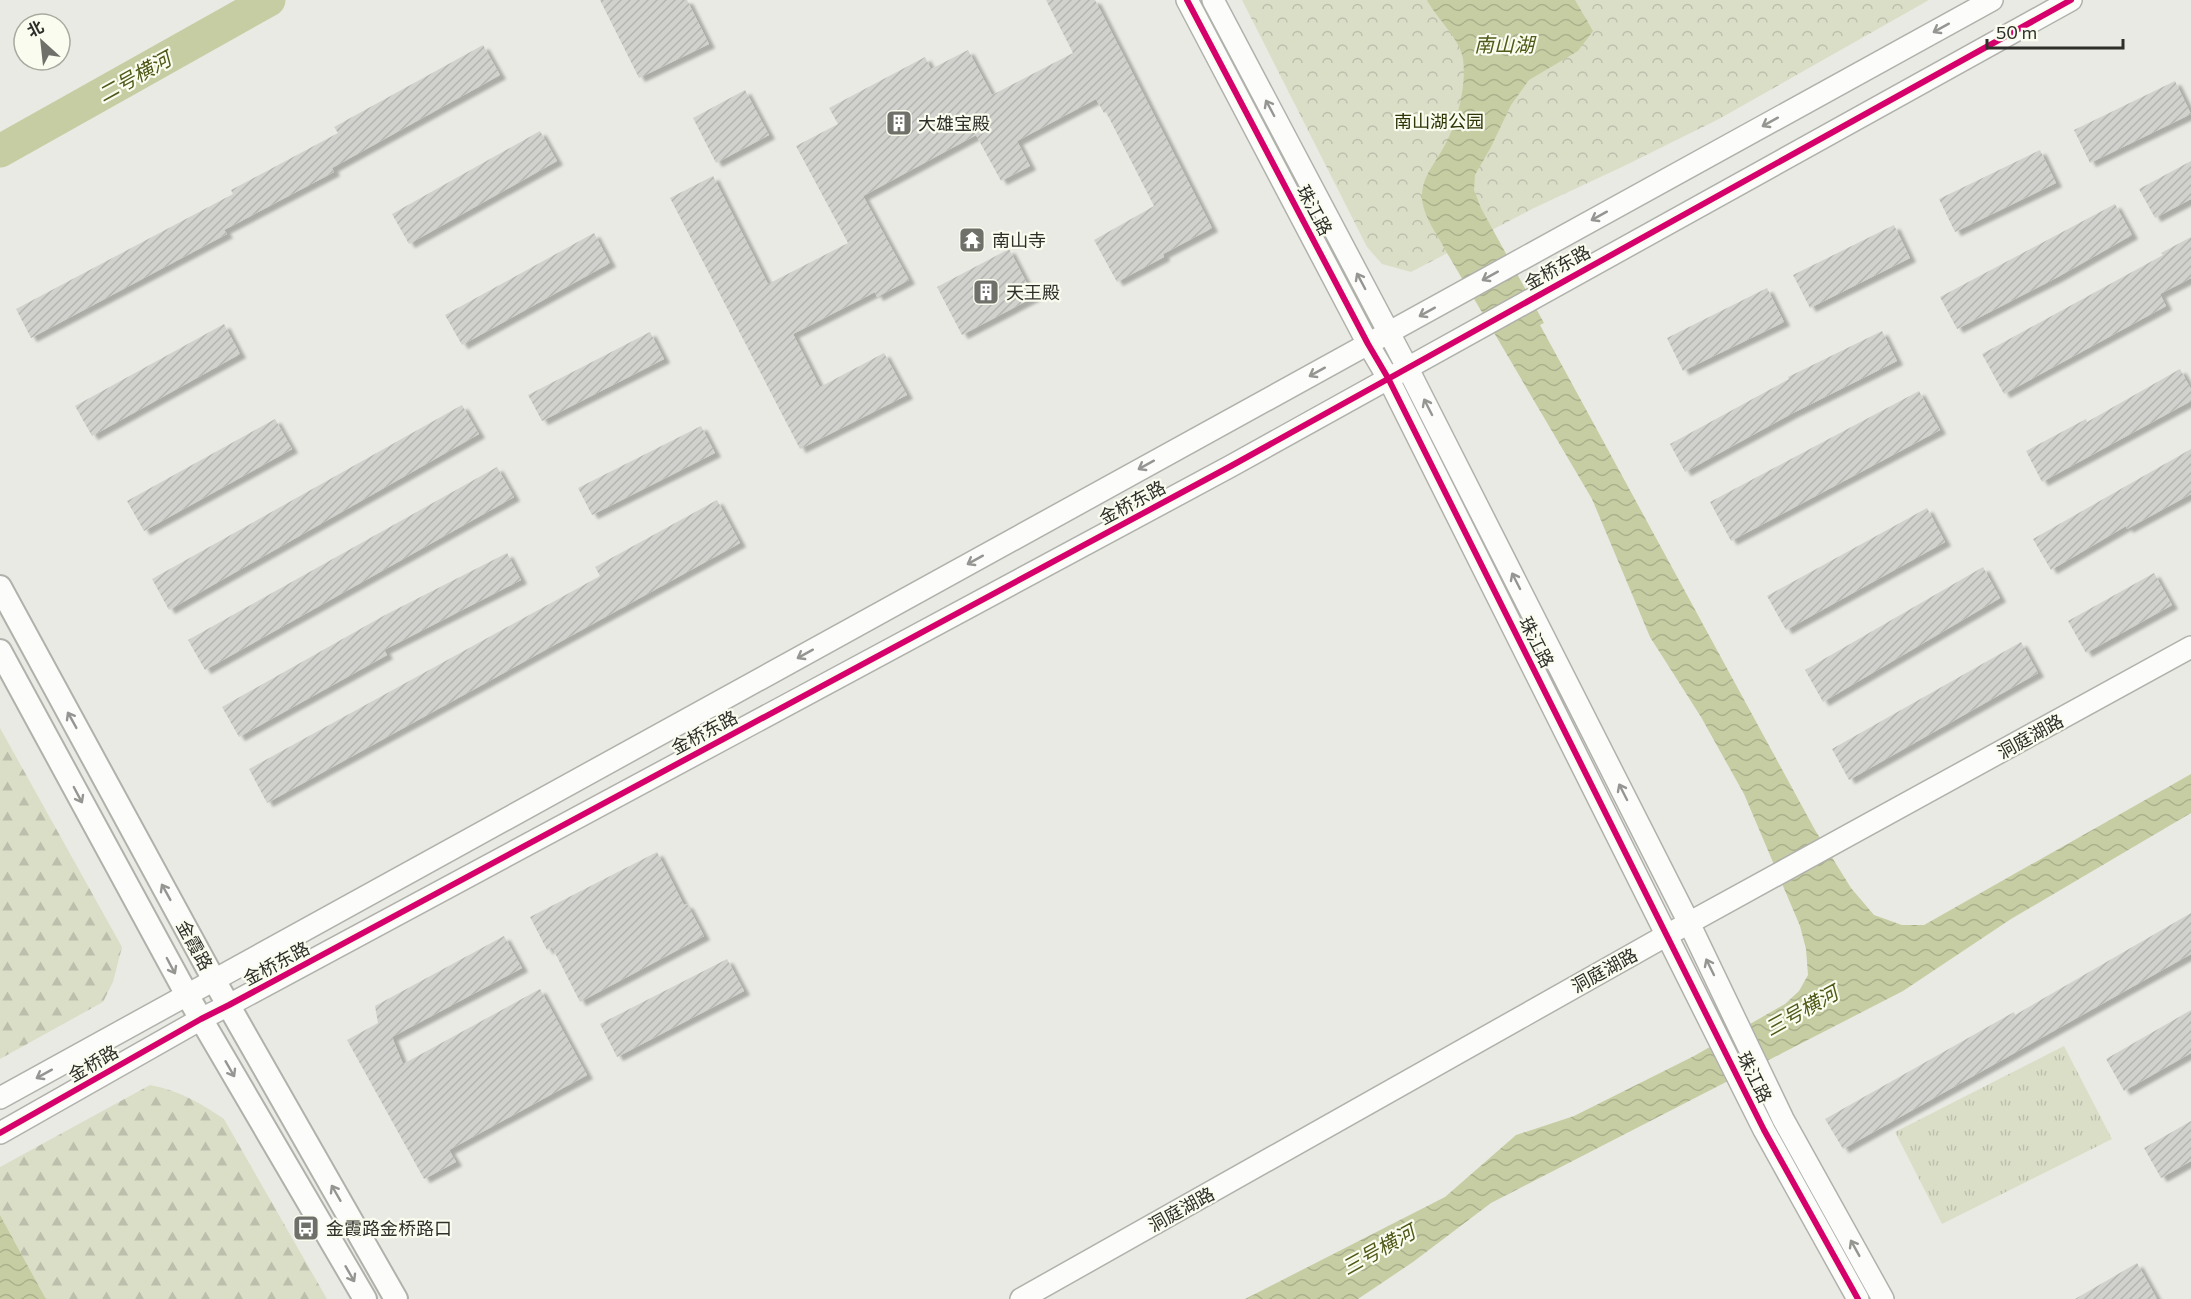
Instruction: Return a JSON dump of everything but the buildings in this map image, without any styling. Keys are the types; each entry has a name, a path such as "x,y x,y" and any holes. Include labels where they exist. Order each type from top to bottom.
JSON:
{"main road":[{"name":"金霞路","path":"0,587 214,980 396,1299"},
{"name":"金霞路","path":"0,651 187,995 365,1299"}],"street":[{"name":"珠江路","path":"1187,0 1388,378 1715,1029 1757,1090 1789,1130 1884,1299"},
{"name":"珠江路","path":"1213,0 1407,367 1689,923 1735,1019 1757,1090 1764,1130 1858,1299"},
{"name":"金桥东路","path":"187,995 1992,0"},
{"name":"金桥东路","path":"201,1019 1220,472 2071,0"},
{"name":"洞庭湖路","path":"1022,1299 1667,935 2191,647"},
{"name":"金桥路","path":"0,1098 187,995"},
{"name":"金桥路","path":"0,1133 201,1019"}],"green space":[{"name":"南山湖公园","path":"1242,0 1929,0 1719,119 1534,208 1411,272 1382,264 1367,247"},
{"path":"0,728 122,947 113,982 103,1002 0,1059"},
{"path":"2064,1046 2112,1139 1942,1224 1895,1132"},
{"path":"150,1085 189,1098 224,1119 327,1299 46,1299 0,1215 0,1167"}],"water":[{"path":"1427,0 1575,0 1593,31 1578,51 1529,80 1511,105 1475,175 1474,190 1481,208 1544,323 1540,325 1815,830 1851,888 1874,915 1902,925 1924,925 2191,774 2191,813 2011,919 1903,991 1491,1203 1413,1262 1358,1299 1245,1299 1445,1197 1516,1135 1574,1116 1694,1056 1785,1004 1799,991 1808,975 1806,949 1800,926 1744,794 1701,717 1650,637 1592,499 1425,212 1422,198 1424,185 1456,120 1462,95 1464,70 1461,51 1457,43"},
{"path":"0,1215 46,1299 0,1299"}],"waterway":[{"name":"二号横河","path":"0,151 269,0"}],"cycle path":[{"path":"1187,0 1388,378 1764,1130 1858,1299"},
{"path":"0,1133 201,1019 1231,466 2071,0"}],"place":[{"name":"大雄宝殿","path":"899,123"},
{"name":"南山寺","path":"972,240"},
{"name":"天王殿","path":"986,292"},
{"name":"金霞路金桥路口","path":"306,1228"}],"water label":[{"name":"南山湖","path":"1504,44"},
{"name":"三号横河","path":"1801,1010"},
{"name":"三号横河","path":"1378,1249"}]}
